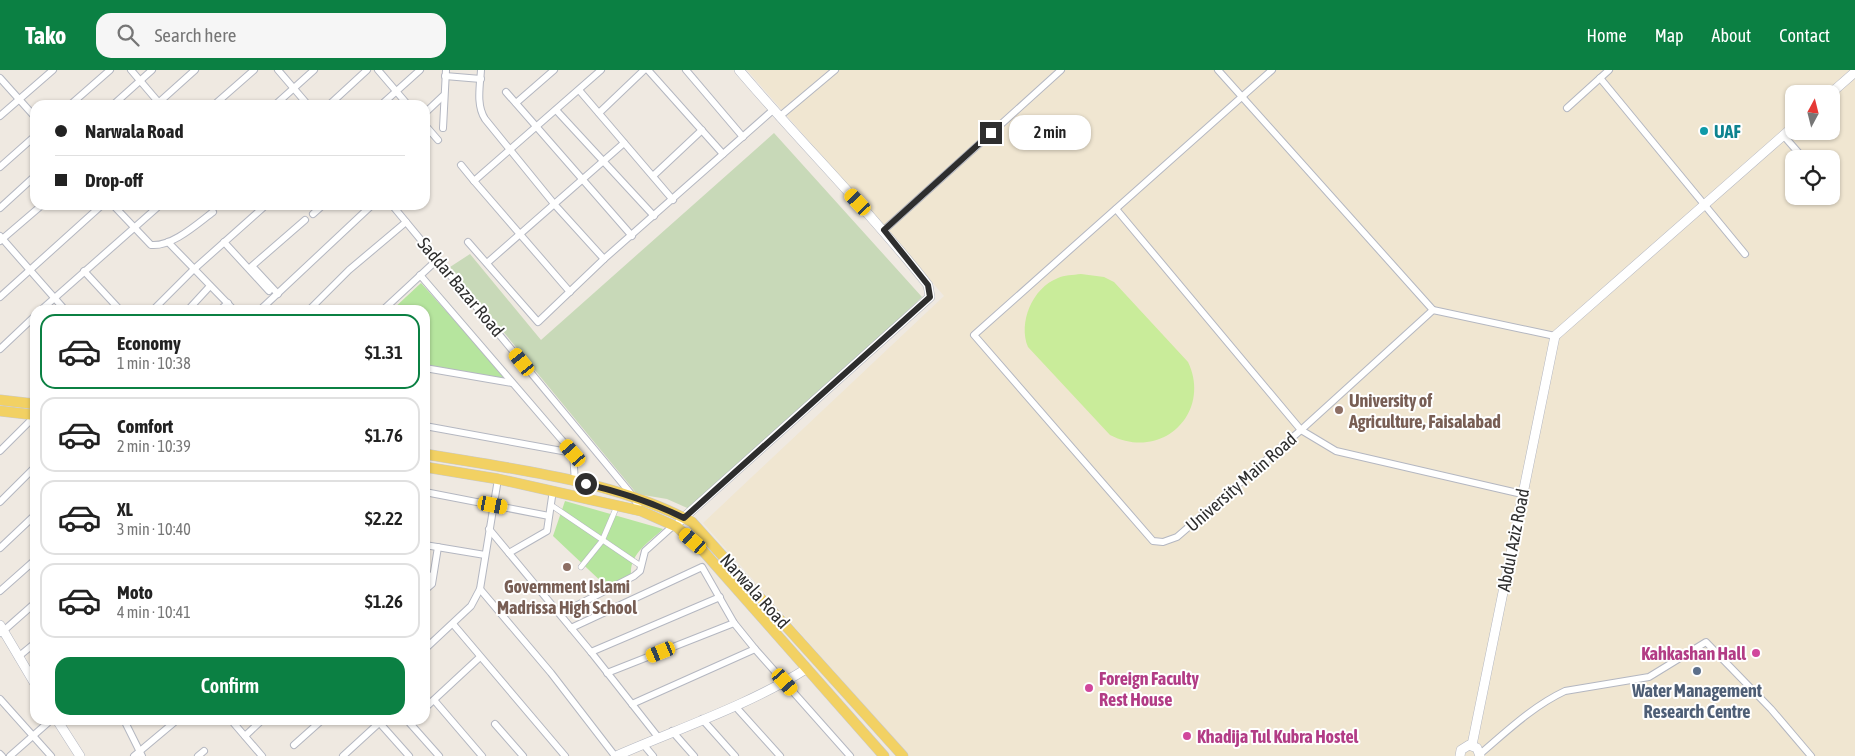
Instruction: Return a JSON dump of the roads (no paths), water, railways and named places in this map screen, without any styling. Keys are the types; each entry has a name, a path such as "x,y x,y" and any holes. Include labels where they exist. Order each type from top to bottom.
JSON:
{"main road":[{"path":"0,400 30,403"},
{"path":"0,411 30,415"},
{"name":"Narwala Road","path":"430,455 575,482 632,495 658,504 692,522 903,756"},
{"name":"Narwala Road","path":"430,467 617,504 674,525 704,552 880,754"}],"street":[{"path":"0,116 53,70"},
{"path":"76,100 110,70"},
{"path":"131,70 155,100"},
{"path":"119,100 152,70"},
{"path":"162,100 195,70"},
{"path":"220,100 254,70"},
{"path":"278,70 304,100"},
{"path":"281,100 314,70"},
{"path":"334,100 366,70"},
{"path":"378,70 404,100"},
{"path":"386,100 420,70"},
{"path":"481,70 481,113 555,205 604,259"},
{"path":"516,103 554,70"},
{"path":"474,181 601,70"},
{"path":"599,113 646,70 723,154"},
{"path":"686,70 743,137"},
{"path":"560,614 634,576 641,566 646,551 930,297 928,285 884,230 776,114 738,70"},
{"path":"468,242 538,322 604,259 743,137 835,70"},
{"path":"884,230 1061,70"},
{"path":"1218,70 1433,310 1554,336 1783,135 1796,150"},
{"path":"1272,70 1116,209 1301,430 1336,451 1522,494"},
{"path":"1567,108 1609,70"},
{"path":"1840,85 1855,72"},
{"path":"443,128 443,96 446,73 481,79"},
{"path":"0,78 30,111"},
{"path":"1600,78 1745,254"},
{"path":"579,90 673,200"},
{"path":"506,92 632,236"},
{"path":"430,108 443,96"},
{"path":"556,110 654,216"},
{"path":"653,176 702,130"},
{"path":"430,131 438,140"},
{"path":"0,167 30,140"},
{"path":"487,263 624,143"},
{"path":"460,165 570,292"},
{"path":"0,208 30,181"},
{"name":"University Main Road","path":"1116,209 974,335 1153,540 1163,542 1177,537 1301,430 1433,310"},
{"path":"36,210 1,239 61,305"},
{"path":"0,297 97,210"},
{"path":"117,210 150,245 157,246 168,242 213,212"},
{"path":"47,305 154,210"},
{"path":"158,305 193,270 260,210"},
{"path":"313,214 317,210"},
{"path":"266,305 367,210"},
{"name":"Saddar Bazar Road","path":"396,210 632,495 640,511"},
{"path":"278,294 252,266 305,220"},
{"path":"314,305 349,270 406,222"},
{"path":"168,242 193,270 228,303 226,305"},
{"path":"224,242 269,291"},
{"path":"388,305 438,259"},
{"path":"84,271 115,305"},
{"path":"420,275 573,453 575,482"},
{"path":"193,305 210,286"},
{"path":"0,349 30,321"},
{"name":"Abdul Aziz Road","path":"1472,745 1554,336"},
{"path":"430,369 512,383"},
{"path":"0,451 30,421"},
{"path":"430,427 573,453"},
{"path":"0,502 30,472"},
{"path":"430,645 471,606 480,589 498,479"},
{"path":"509,553 547,530 553,490"},
{"path":"430,493 549,516"},
{"path":"581,568 602,541 617,504"},
{"path":"551,505 641,566"},
{"path":"0,548 30,520"},
{"path":"489,529 591,652 658,737"},
{"path":"430,546 485,555"},
{"path":"430,586 434,576 438,547"},
{"path":"0,591 30,564"},
{"path":"571,628 702,567 734,623 850,756"},
{"path":"430,575 434,576"},
{"path":"480,589 551,673 616,756 735,706 785,682 806,669"},
{"path":"591,652 720,597"},
{"path":"30,607 1,630 30,673"},
{"path":"607,673 734,623"},
{"path":"453,624 565,756"},
{"path":"1460,756 1463,748 1472,745 1477,748 1480,755 1521,719 1565,691 1649,677 1706,642 1771,709 1812,756"},
{"path":"18,657 30,647"},
{"path":"632,704 755,649"},
{"path":"430,704 480,657"},
{"path":"0,699 50,756"},
{"path":"434,700 482,756"},
{"path":"735,706 780,756"},
{"path":"702,720 735,756"},
{"path":"495,724 523,756"},
{"path":"10,756 45,725"},
{"path":"61,725 80,756"},
{"path":"126,725 139,755 172,725"},
{"path":"235,725 262,756"},
{"path":"245,736 257,725"},
{"path":"294,745 316,725"},
{"path":"343,756 374,725"},
{"path":"382,725 409,756"},
{"path":"413,725 439,756"},
{"path":"672,731 694,756"},
{"path":"643,744 653,756"},
{"path":"398,756 404,750"}],"place":[{"name":"UAF","path":"1704,131"},
{"name":"University of Agriculture, Faisalabad","path":"1339,410"},
{"name":"Government Islami Madrissa High School","path":"567,567"},
{"name":"Kahkashan Hall","path":"1756,653"},
{"name":"Water Management Research Centre","path":"1697,671"},
{"name":"Foreign Faculty Rest House","path":"1089,688"},
{"name":"Khadija Tul Kubra Hostel","path":"1187,736"}]}
